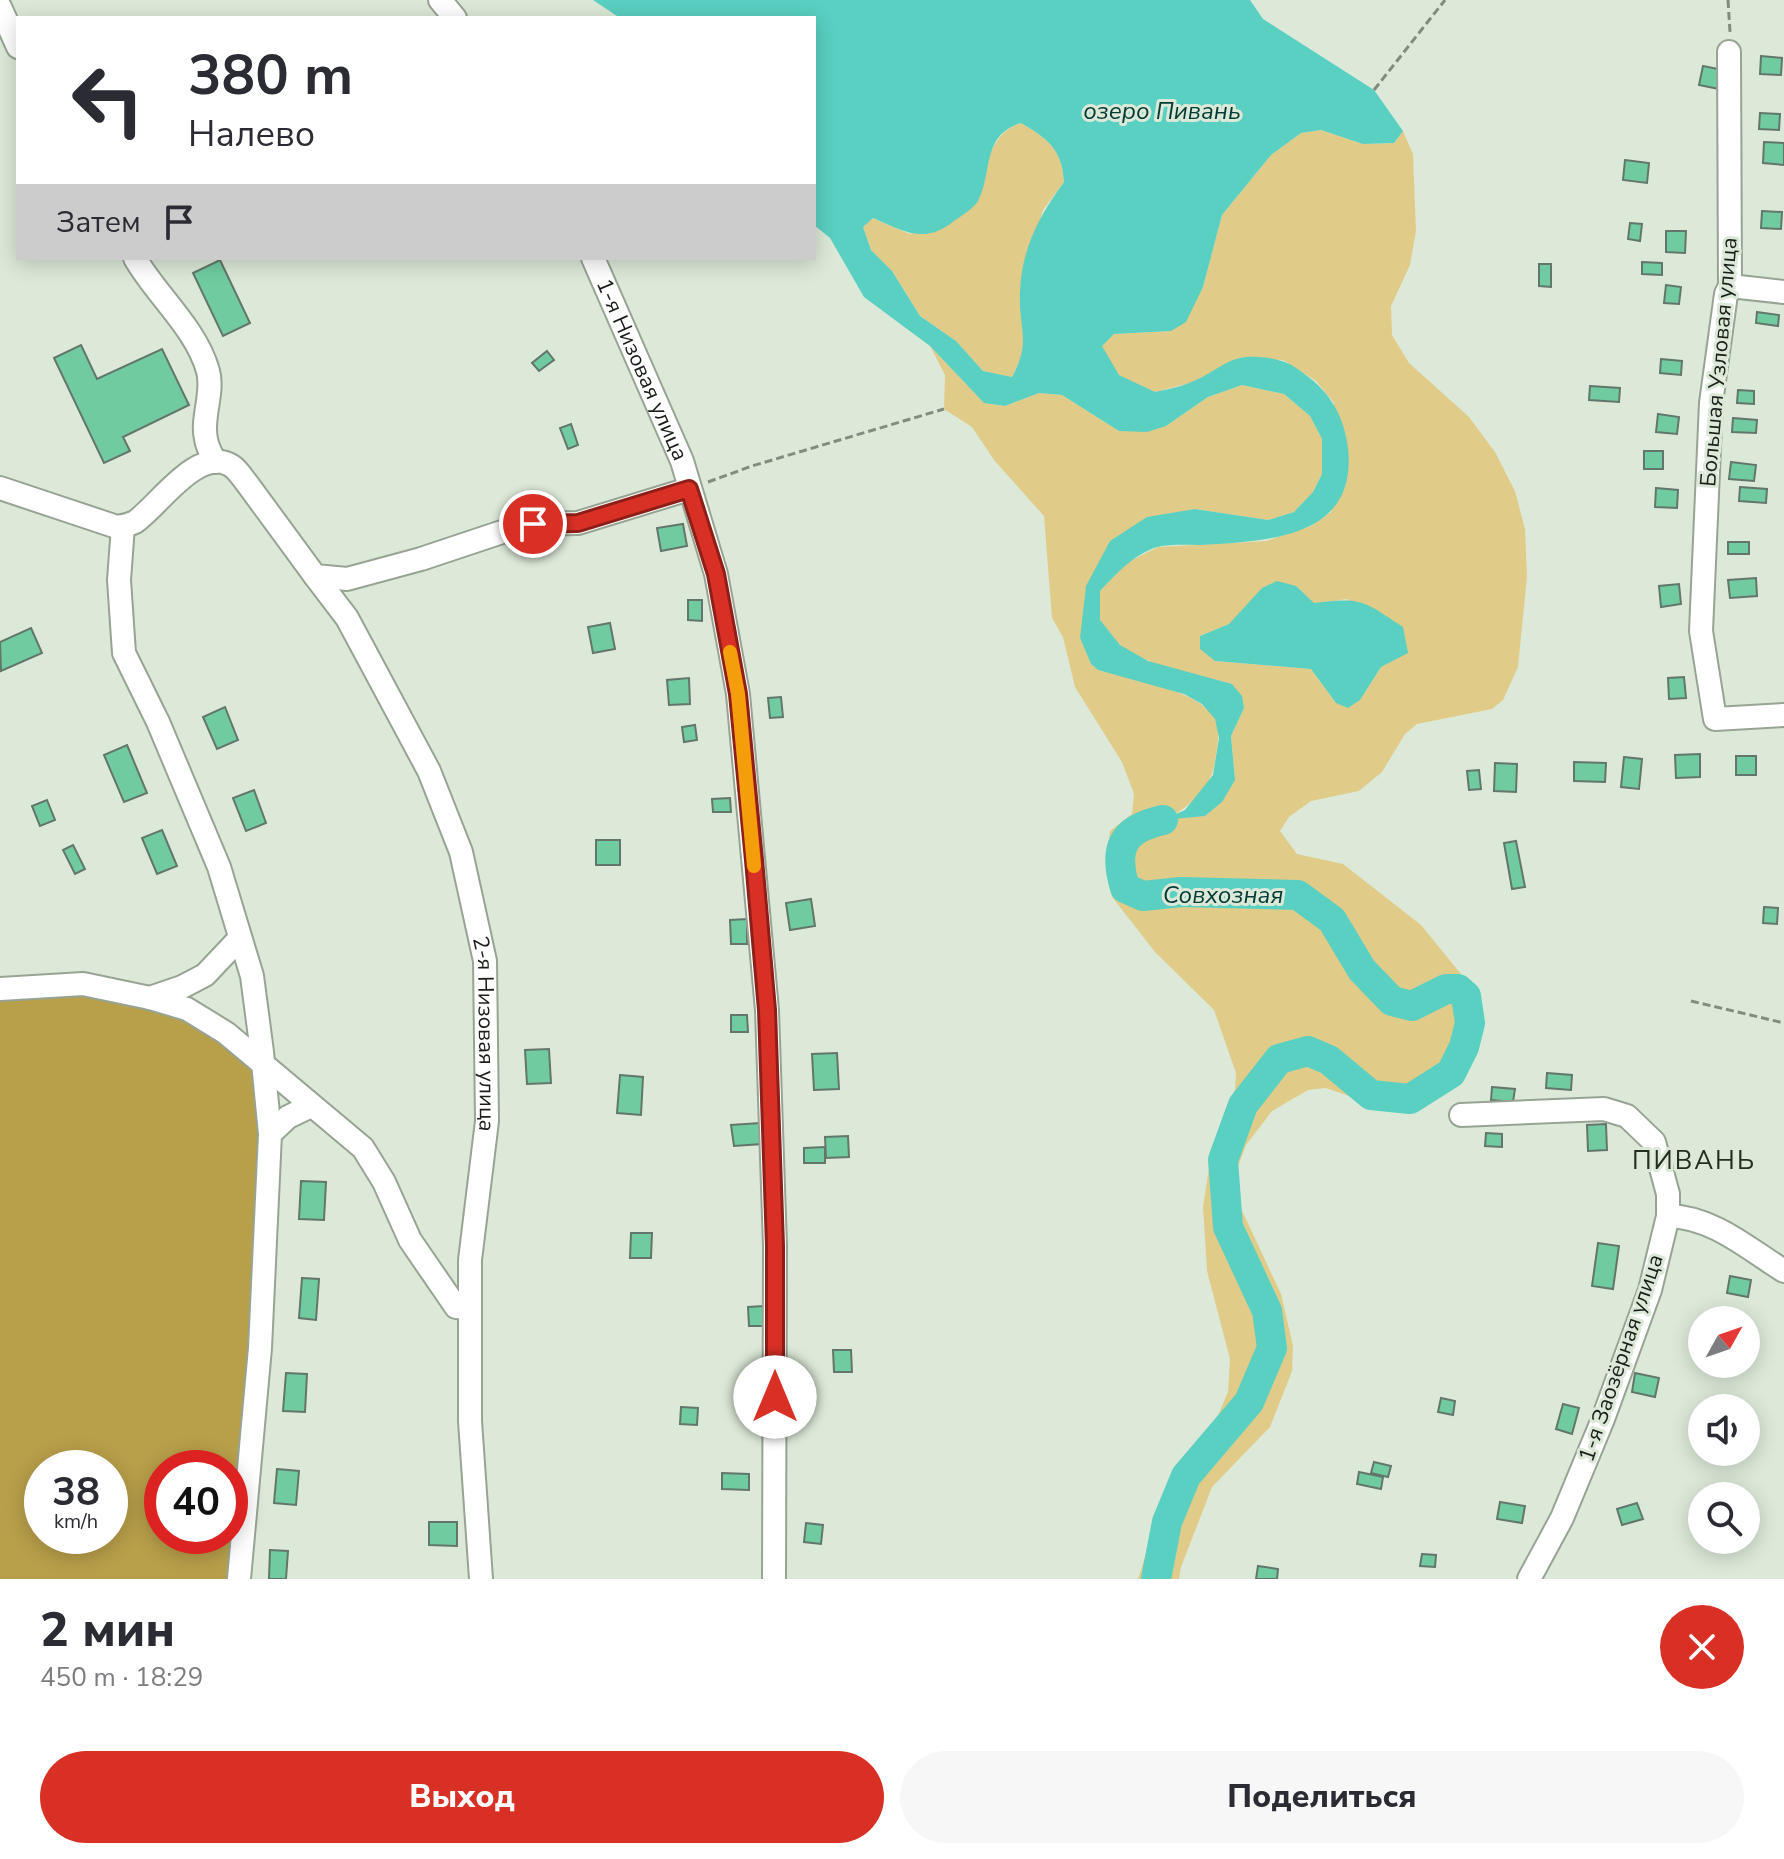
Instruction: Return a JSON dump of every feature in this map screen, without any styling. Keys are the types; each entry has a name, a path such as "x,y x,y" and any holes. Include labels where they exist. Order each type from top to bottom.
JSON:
{"street":[{"path":"440,0 453,16"},
{"path":"0,7 16,43"},
{"name":"Большая Узловая улица","path":"1729,52 1730,286 1726,294 1711,403 1701,631 1715,719 1784,715"},
{"path":"0,488 105,525 123,526 136,521 196,469 215,462 205,437 209,373 173,307 143,273 136,260"},
{"name":"1-я Низовая улица","path":"594,260 682,461 716,574 738,694 767,1010 775,1246 774,1579"},
{"path":"1730,286 1784,292"},
{"name":"2-я Низовая улица","path":"215,462 229,464 240,475 347,618 429,771 461,852 485,961 487,1121 470,1260 470,1421 481,1579"},
{"path":"315,576 347,579 502,532 533,524 578,523 689,489"},
{"path":"123,526 119,580 124,653 158,722 219,867 252,976 263,1065 270,1134 260,1348 239,1579"},
{"path":"150,998 205,975 240,938"},
{"path":"0,989 83,984 187,1009 226,1033 311,1106 334,1120 363,1148 384,1182 410,1240 456,1307 470,1308"},
{"path":"270,1134 288,1117 311,1106"},
{"name":"1-я Заозёрная улица","path":"1461,1115 1604,1109 1627,1116 1654,1142 1668,1194 1668,1216 1650,1290 1603,1419 1562,1518 1529,1579"},
{"path":"1668,1216 1689,1217 1723,1230 1784,1271"}],"path":[{"path":"1374,90 1445,0"},
{"path":"1728,0 1731,20 1729,52"},
{"path":"689,489 752,466 944,409"},
{"path":"1691,1001 1784,1023"}],"shaded area":[{"path":"1021,123 1052,146 1060,161 1064,182 1043,210 1020,292 1024,351 1012,377 983,371 956,341 920,316 892,271 871,250 863,227 872,218 910,234 977,202 995,145 1001,135"},
{"path":"1321,130 1363,144 1394,143 1403,131 1413,154 1416,231 1410,265 1391,306 1392,335 1409,363 1469,417 1495,452 1515,491 1525,529 1527,577 1518,667 1503,700 1492,709 1417,724 1405,734 1382,772 1359,791 1311,801 1289,817 1280,831 1297,854 1343,864 1421,925 1461,974 1481,1009 1470,1051 1451,1078 1411,1106 1375,1105 1326,1088 1308,1090 1272,1111 1246,1145 1237,1169 1237,1200 1281,1294 1293,1346 1292,1371 1270,1427 1212,1487 1179,1579 1138,1579 1157,1519 1180,1475 1211,1432 1228,1392 1230,1359 1207,1271 1203,1207 1211,1155 1235,1089 1236,1073 1214,1010 1155,952 1112,897 1107,854 1110,831 1132,814 1134,794 1122,762 1075,687 1063,637 1052,618 1044,516 994,460 972,427 944,409 945,375 930,346 984,403 1005,406 1039,393 1062,395 1119,431 1166,426 1208,397 1242,385 1284,394 1310,416 1322,439 1322,474 1313,492 1294,512 1268,520 1195,509 1110,541 1080,638 1091,664 1098,670 1179,693 1207,709 1215,719 1218,740 1213,771 1191,803 1166,819 1204,816 1235,780 1231,736 1244,708 1232,684 1159,665 1125,649 1101,622 1100,591 1126,563 1158,547 1266,541 1311,526 1331,512 1334,403 1316,381 1283,360 1239,358 1194,382 1155,392 1119,376 1101,346 1114,334 1171,331 1203,287 1222,215 1271,155 1301,133","holes":["1296,586 1314,604 1347,599 1381,667 1360,700 1336,703 1311,669 1215,661 1200,636 1229,624"]},
{"path":"9,988 150,998 263,1065 245,1450 144,1450 144,1554 240,1554 239,1579 0,1579 0,993"}],"water":[{"name":"озеро Пивань","path":"593,0 1250,0 1263,19 1374,90 1403,131 1394,143 1363,144 1321,130 1301,133 1271,155 1222,215 1203,287 1186,322 1171,331 1114,334 1102,346 1119,375 1155,392 1191,382 1240,358 1267,358 1288,363 1323,390 1337,410 1346,434 1347,478 1339,501 1323,518 1279,537 1157,547 1133,560 1100,591 1100,620 1120,645 1148,661 1232,684 1242,696 1244,708 1231,736 1235,780 1222,802 1205,816 1163,820 1185,810 1213,775 1219,738 1215,719 1202,704 1184,694 1098,670 1091,664 1080,638 1086,586 1110,541 1147,517 1195,509 1268,520 1294,512 1313,492 1322,474 1322,439 1310,416 1284,394 1242,385 1208,397 1166,426 1147,432 1119,431 1062,395 1039,393 1005,406 984,403 930,346 864,297 830,238 816,227 816,16 617,16","holes":["1021,123 1046,140 1057,153 1064,182 1040,220 1024,261 1020,291 1021,353 1012,377 983,371 956,341 920,316 892,271 871,250 863,227 873,218 914,233 924,234 943,228 978,201 994,146 1008,129"]},
{"path":"1277,581 1296,586 1314,603 1353,601 1370,606 1403,627 1408,653 1381,667 1360,700 1348,708 1336,703 1311,669 1215,661 1200,649 1200,636 1229,624 1262,588"}],"building":[{"path":"1761,56 1782,58 1781,75 1760,74"},
{"path":"1703,66 1723,70 1719,89 1699,85"},
{"path":"1760,113 1780,114 1779,130 1759,129"},
{"path":"1764,142 1784,143 1784,165 1763,163"},
{"path":"1625,160 1649,163 1647,183 1623,180"},
{"path":"1762,211 1782,212 1781,229 1761,228"},
{"path":"1630,223 1642,224 1640,241 1628,239"},
{"path":"1666,231 1686,231 1685,253 1666,252"},
{"path":"220,260 250,323 223,336 193,273"},
{"path":"1642,262 1662,263 1662,275 1642,274"},
{"path":"1539,264 1551,264 1551,287 1539,286"},
{"path":"1666,285 1681,287 1679,304 1664,303"},
{"path":"1757,312 1779,315 1778,326 1756,323"},
{"path":"81,345 97,379 162,349 189,405 123,437 130,451 104,463 54,358"},
{"path":"547,351 554,360 539,371 532,363"},
{"path":"1661,359 1682,361 1681,375 1660,373"},
{"path":"1590,386 1620,388 1619,402 1589,400"},
{"path":"1738,390 1754,391 1754,404 1737,403"},
{"path":"1658,414 1679,417 1677,434 1656,432"},
{"path":"1733,418 1757,420 1756,433 1732,432"},
{"path":"571,424 578,445 568,449 560,428"},
{"path":"1644,451 1663,451 1663,469 1644,469"},
{"path":"1731,462 1756,465 1754,481 1729,479"},
{"path":"1740,487 1767,489 1766,503 1739,501"},
{"path":"1656,488 1678,490 1677,508 1655,507"},
{"path":"683,524 687,546 661,551 657,528"},
{"path":"1728,542 1749,542 1749,554 1728,554"},
{"path":"1756,578 1757,596 1730,598 1728,580"},
{"path":"1679,584 1681,604 1661,607 1659,586"},
{"path":"688,600 702,600 702,621 688,620"},
{"path":"610,623 615,649 593,653 588,627"},
{"path":"31,628 42,653 1,671 0,642"},
{"path":"1684,677 1686,698 1669,699 1668,678"},
{"path":"689,678 690,704 669,705 667,680"},
{"path":"781,697 783,717 770,718 768,698"},
{"path":"225,707 238,740 217,749 203,717"},
{"path":"695,725 697,740 684,742 682,727"},
{"path":"127,745 147,793 124,802 104,755"},
{"path":"1700,754 1700,777 1676,778 1675,755"},
{"path":"1736,756 1756,756 1756,775 1736,775"},
{"path":"1624,757 1642,759 1639,789 1621,787"},
{"path":"1574,762 1606,763 1605,782 1574,781"},
{"path":"1495,763 1517,764 1516,792 1494,791"},
{"path":"1479,770 1481,789 1469,790 1467,771"},
{"path":"254,790 266,823 246,831 233,798"},
{"path":"730,798 731,812 713,812 712,799"},
{"path":"47,800 55,820 40,826 32,806"},
{"path":"162,830 177,866 157,874 142,838"},
{"path":"596,840 620,840 620,865 596,865"},
{"path":"1516,841 1525,887 1512,889 1504,843"},
{"path":"73,845 85,869 75,874 63,850"},
{"path":"811,899 815,926 790,930 786,903"},
{"path":"1764,907 1778,908 1777,924 1763,923"},
{"path":"747,919 747,944 731,944 730,920"},
{"path":"731,1015 747,1015 748,1032 731,1032"},
{"path":"549,1049 551,1083 527,1084 525,1050"},
{"path":"837,1053 839,1089 814,1090 812,1054"},
{"path":"1547,1073 1572,1075 1571,1090 1546,1088"},
{"path":"620,1075 643,1077 641,1115 617,1113"},
{"path":"1492,1087 1515,1089 1513,1102 1491,1100"},
{"path":"760,1123 762,1144 734,1146 731,1125"},
{"path":"1606,1124 1607,1150 1588,1151 1587,1125"},
{"path":"1486,1133 1502,1134 1502,1147 1485,1146"},
{"path":"848,1136 849,1157 826,1158 825,1137"},
{"path":"825,1147 825,1163 804,1163 804,1148"},
{"path":"301,1181 326,1182 324,1220 299,1219"},
{"path":"631,1233 652,1233 651,1258 630,1258"},
{"path":"1598,1243 1619,1246 1613,1289 1592,1286"},
{"path":"1730,1276 1751,1280 1748,1297 1727,1293"},
{"path":"302,1278 319,1279 316,1320 299,1318"},
{"path":"764,1306 765,1326 749,1326 748,1307"},
{"path":"833,1350 851,1350 852,1372 834,1372"},
{"path":"286,1373 307,1374 305,1412 283,1411"},
{"path":"1635,1373 1659,1378 1655,1397 1632,1392"},
{"path":"1441,1398 1455,1401 1453,1415 1438,1412"},
{"path":"1563,1404 1579,1408 1572,1434 1556,1429"},
{"path":"681,1407 698,1408 697,1425 680,1424"},
{"path":"1374,1462 1391,1466 1388,1477 1371,1473"},
{"path":"277,1469 299,1471 296,1505 274,1503"},
{"path":"1359,1472 1383,1477 1381,1489 1357,1484"},
{"path":"722,1473 749,1474 749,1490 722,1489"},
{"path":"1500,1502 1525,1506 1522,1523 1497,1519"},
{"path":"1637,1503 1643,1519 1622,1525 1617,1509"},
{"path":"429,1522 457,1522 457,1546 429,1545"},
{"path":"806,1523 823,1525 821,1544 804,1542"},
{"path":"270,1550 288,1551 286,1579 269,1579"},
{"path":"1422,1554 1436,1555 1435,1567 1420,1566"},
{"path":"1258,1566 1278,1569 1277,1579 1256,1579"}],"waterway":[{"name":"Совхозная","path":"1156,1579 1167,1522 1186,1476 1249,1402 1272,1348 1267,1311 1228,1227 1223,1160 1243,1105 1279,1059 1308,1051 1329,1060 1371,1095 1410,1099 1451,1073 1464,1047 1470,1023 1466,996 1458,989 1446,989 1412,1006 1392,1001 1362,970 1332,920 1298,895 1181,892 1143,896 1125,888 1120,862 1124,842 1138,829 1163,820"}],"slow traffic":[{"path":"730,652 738,694 754,866"}],"district":[{"name":"ПИВАНЬ","path":"1694,1160"}],"route":[{"path":"533,524 578,523 689,489 716,574 738,694 767,1010 775,1246 775,1397"}]}
